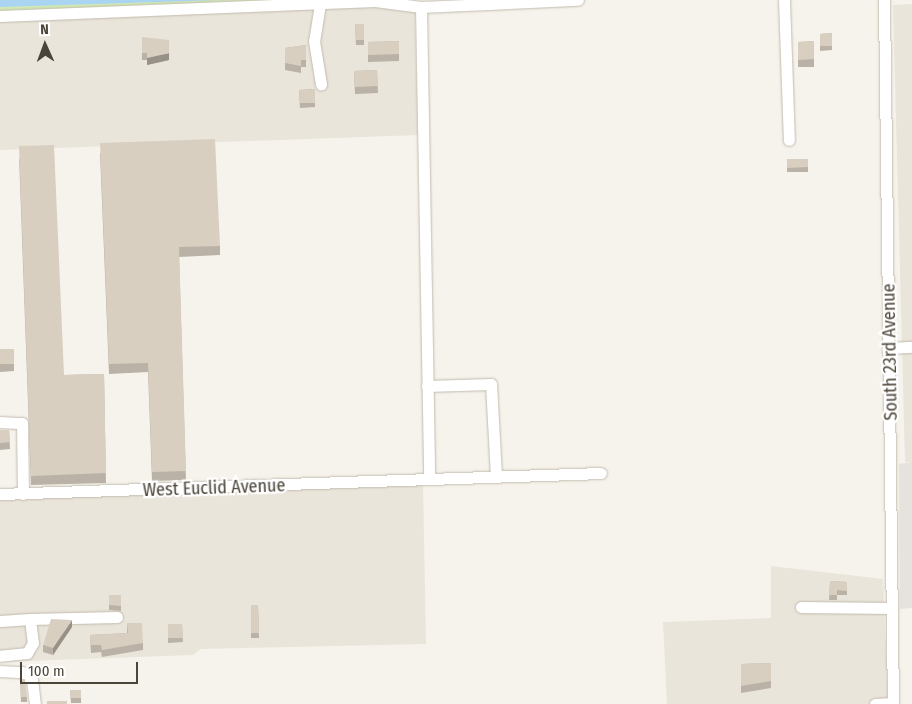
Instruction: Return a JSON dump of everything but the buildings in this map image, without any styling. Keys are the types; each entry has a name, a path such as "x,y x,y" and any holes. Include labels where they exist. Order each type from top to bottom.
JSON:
{"street":[{"path":"0,16 375,1 421,7 578,0"},
{"path":"784,0 789,140"},
{"name":"South 23rd Avenue","path":"884,0 890,348 893,703"},
{"path":"320,4 314,41 320,84"},
{"path":"421,7 429,480"},
{"path":"890,348 912,347"},
{"path":"427,386 491,384 496,477"},
{"path":"0,422 22,423 23,494"},
{"name":"West Euclid Avenue","path":"0,494 429,480 602,472"},
{"path":"801,607 891,608"},
{"path":"0,621 117,617"},
{"path":"0,656 19,656 30,650 30,619"},
{"path":"0,671 22,672 32,680 35,704"},
{"path":"875,704 893,703"}],"shaded area":[{"path":"912,4 912,462 905,462 893,5"},
{"path":"387,6 415,12 418,135 0,150 0,20"},
{"path":"912,462 912,608 900,609 899,464"},
{"path":"423,482 426,644 201,649 193,655 0,662 0,500"},
{"path":"771,566 883,579 888,704 667,704 663,622 771,618"}],"green space":[{"path":"0,0 335,0 0,13"}],"water":[{"path":"0,0 219,0 0,7"}]}
